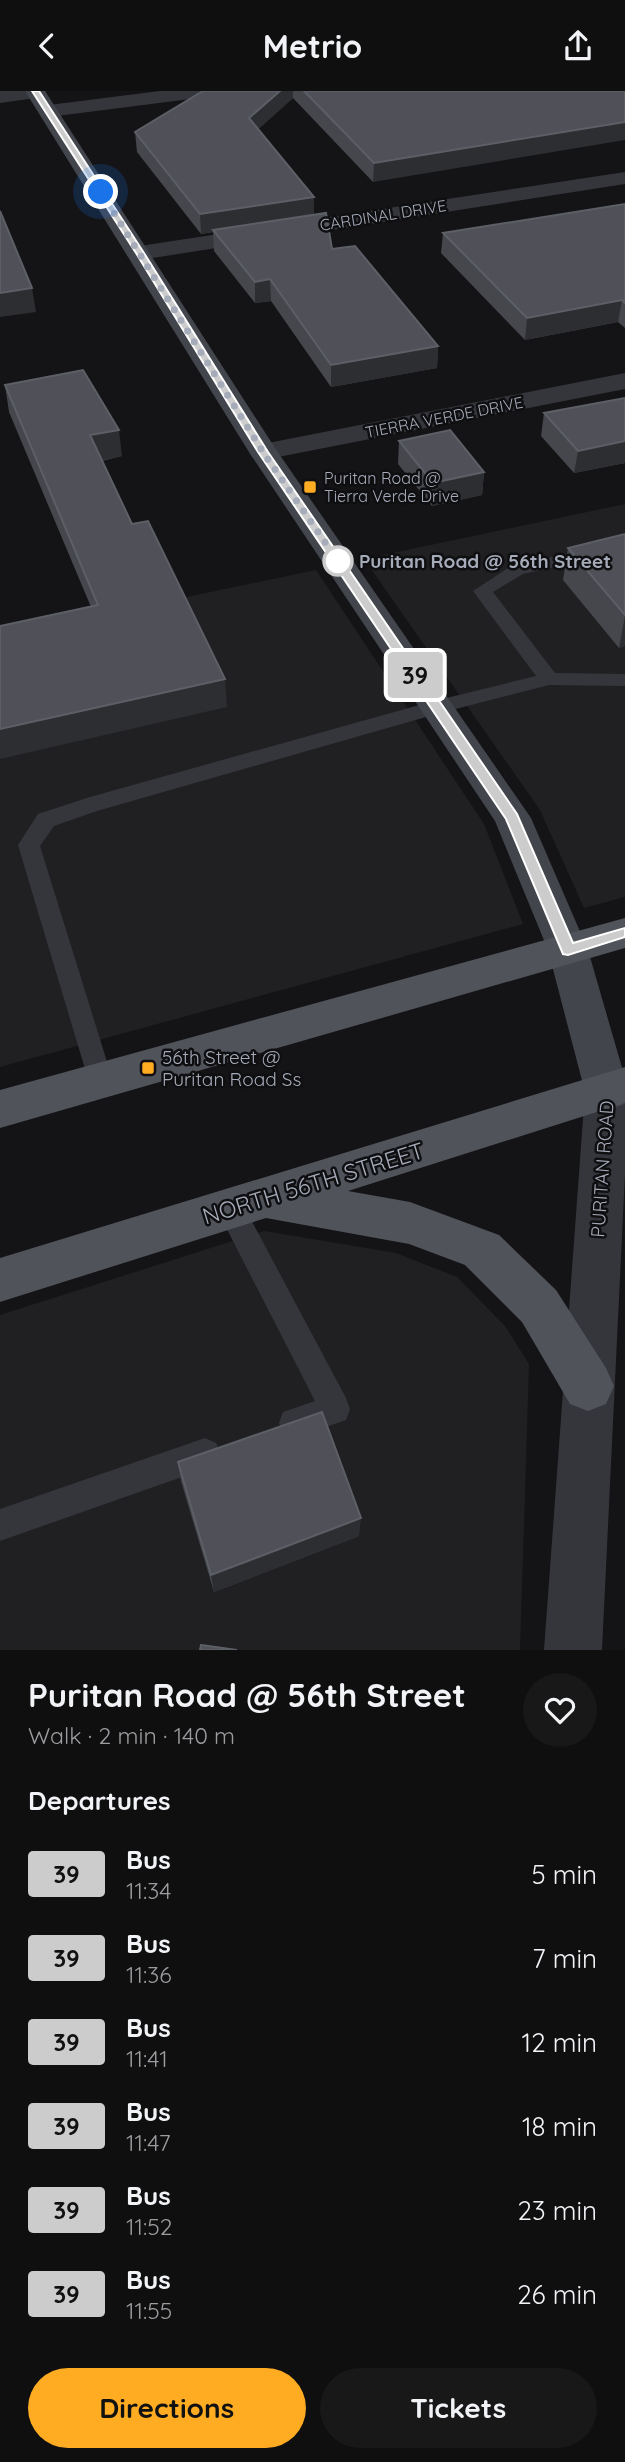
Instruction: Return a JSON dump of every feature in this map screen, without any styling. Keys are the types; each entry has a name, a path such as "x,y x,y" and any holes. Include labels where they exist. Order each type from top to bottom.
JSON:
{"main road":[{"path":"0,1109 625,933"},
{"name":"NORTH 56TH STREET","path":"0,1280 616,1088"},
{"path":"247,1203 410,1223 482,1250 539,1306 588,1386"}],"street":[{"path":"0,97 40,98 205,91"},
{"name":"PURITAN ROAD","path":"40,98 263,452 512,818 568,950 616,1088 588,1386 573,1650"},
{"name":"CARDINAL DRIVE","path":"140,253 625,178"},
{"name":"TIERRA VERDE DRIVE","path":"263,452 625,381"}],"lane":[{"path":"549,679 482,591 517,570 625,546"},
{"path":"100,1081 29,845 46,820 90,805 437,707 549,679 625,680"},
{"path":"247,1203 335,1409 272,1430"},
{"path":"0,1525 235,1443"}],"shaded area":[{"path":"625,504 625,897 584,908 540,810 364,559"},
{"path":"316,570 484,824 523,924 0,1067 0,636"},
{"path":"264,1231 396,1253 457,1277 505,1326 529,1364 520,1650 0,1650 0,1315"}],"building":[{"path":"203,91 280,91 249,118 314,197 200,214 135,132"},
{"path":"304,91 625,91 625,122 374,163"},
{"path":"625,204 625,303 622,300 527,318 443,233"},
{"path":"0,211 32,288 0,293"},
{"path":"326,213 332,249 355,246 438,346 331,365 270,279 255,282 213,230"},
{"path":"83,370 119,430 90,435 132,524 148,521 225,679 0,729 0,626 98,605 5,385"},
{"path":"625,398 625,441 578,451 544,413"},
{"path":"450,430 484,472 433,483 399,441"},
{"path":"625,534 625,615 568,548"},
{"path":"322,1412 361,1518 211,1575 178,1462"},
{"path":"201,1645 237,1650 200,1650"}],"bus line":[{"name":"39","path":"35,91 140,253 263,452 512,818 568,950 625,933"}],"place":[{"name":"Puritan Road @ Tierra Verde Drive","path":"310,487"},
{"name":"Puritan Road @ 56th Street","path":"338,561"},
{"name":"56th Street @ Puritan Road Ss","path":"148,1068"}],"route":[{"path":"101,192 263,452 338,561"}]}
